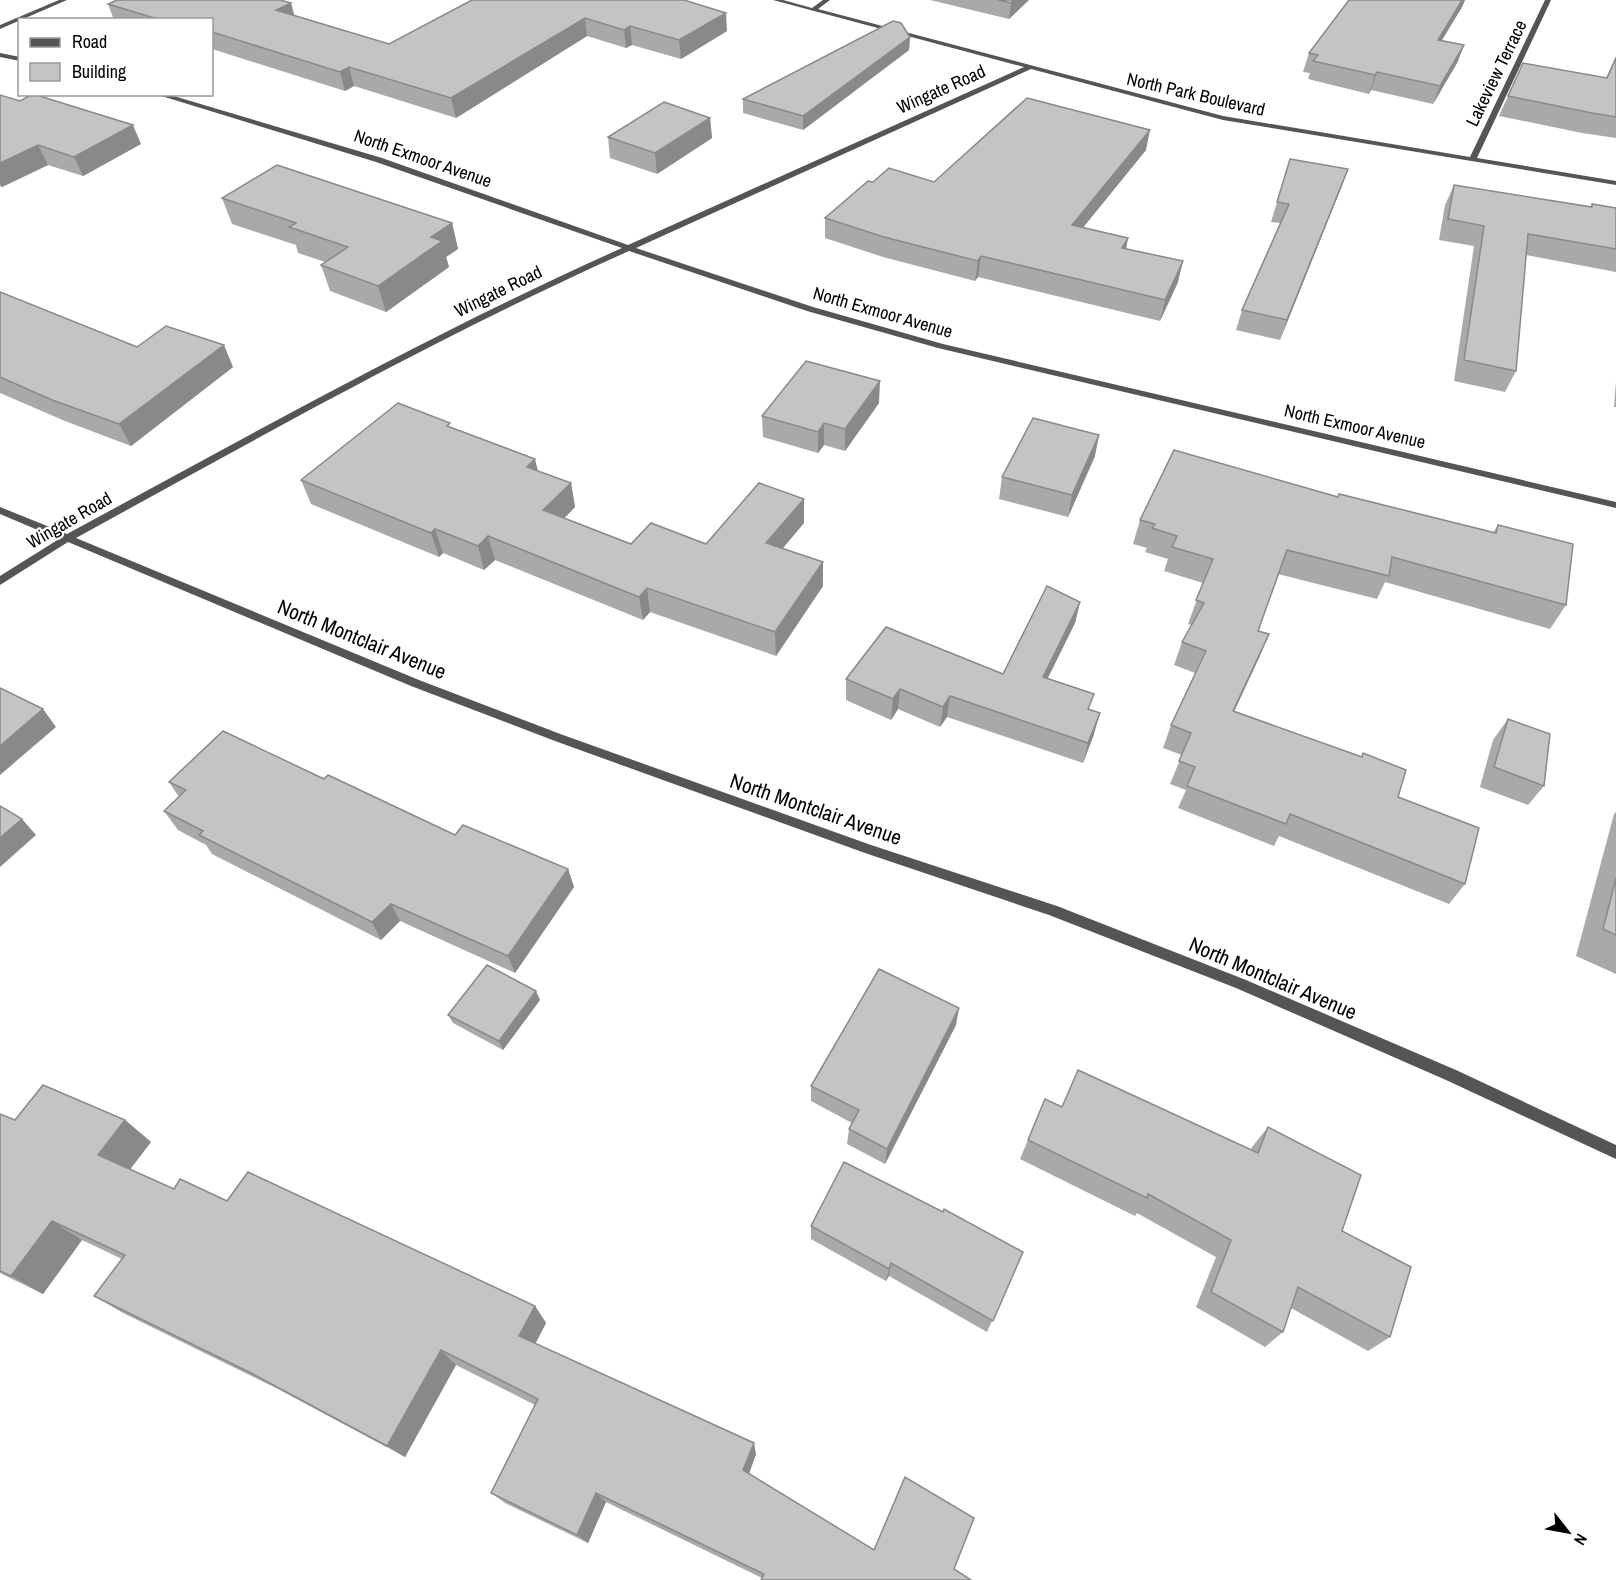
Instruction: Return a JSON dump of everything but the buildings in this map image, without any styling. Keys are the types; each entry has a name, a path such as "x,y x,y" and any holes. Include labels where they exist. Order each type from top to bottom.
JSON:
{"street":[{"path":"21,18 64,0"},
{"name":"North Park Boulevard","path":"776,0 1223,118 1616,183"},
{"path":"813,10 827,0"},
{"name":"Lakeview Terrace","path":"1472,160 1548,0"},
{"path":"0,27 18,19"},
{"path":"0,55 18,59"},
{"name":"Wingate Road","path":"0,581 68,538 372,372 548,284 1030,68"},
{"name":"North Exmoor Avenue","path":"165,96 379,160 810,309 940,346 1616,505"},
{"name":"North Montclair Avenue","path":"0,510 415,683 559,738 858,845 1052,909 1208,971 1451,1075 1616,1152"}]}
